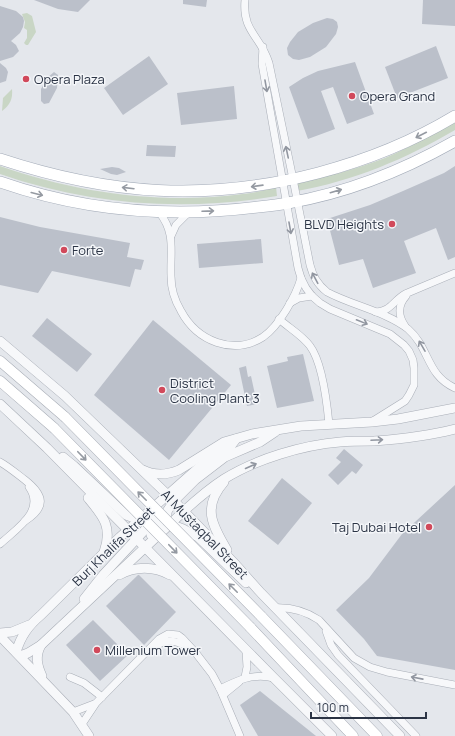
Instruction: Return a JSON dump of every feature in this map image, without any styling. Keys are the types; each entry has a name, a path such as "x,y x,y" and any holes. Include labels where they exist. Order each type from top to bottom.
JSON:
{"main road":[{"path":"0,158 41,172 111,186 145,190 189,192 211,191 288,181 336,168 380,153 423,134 455,116"},
{"path":"0,182 24,190 79,203 119,209 159,212 236,210 292,203 342,189 366,181 421,158 455,141"},
{"name":"Al Mustaqbal Street","path":"0,361 65,417 377,736"},
{"path":"0,381 54,428 250,627 353,736"}],"street":[{"path":"245,0 244,10 247,25 263,47 269,63 292,203 301,278 312,296 320,303 330,309 390,334 409,351 414,368 413,387 409,395 400,405 372,422"},
{"path":"263,47 262,64 292,203 313,276 326,292 374,312 406,328"},
{"path":"159,212 167,223 171,236 171,277 173,291 181,312 202,335 219,344 228,346 244,345 264,336 279,319 288,305 296,292 301,278"},
{"path":"171,236 180,220 189,212"},
{"path":"374,312 382,312 388,309 401,296 455,273"},
{"path":"409,293 404,298 400,307 400,317 406,328 419,342 434,371 455,388"},
{"path":"288,305 299,298 312,296"},
{"path":"279,319 305,340 314,352 319,365 329,424"},
{"name":"Al Mustaqbal Street","path":"0,341 65,396 174,501 236,565 260,593 400,736"},
{"path":"0,404 47,448 332,736"},
{"name":"Burj Khalifa Street","path":"455,408 415,417 372,422 301,426 252,434 236,439 230,447 202,465 128,530 30,624 18,643 18,654 28,653 41,645 169,524 218,483 233,474 273,457 307,447 339,442 398,439 423,436 455,429"},
{"path":"72,616 98,581 188,486 225,457 260,442 276,431"},
{"path":"141,470 159,474 172,473 224,442 236,439"},
{"path":"47,448 74,466 126,515 134,518 158,519 183,529 198,538 243,581 260,593"},
{"path":"0,462 25,480 35,500 33,510 25,521 0,544"},
{"path":"233,474 219,488 213,501 212,521 216,532 236,565"},
{"path":"76,478 83,492 101,513 105,521 108,535 104,552"},
{"path":"145,547 167,495"},
{"path":"128,530 184,511"},
{"path":"110,581 127,571 146,568 167,573 179,581"},
{"path":"275,608 292,608 305,612 318,620 354,658 370,667 382,672 455,685"},
{"path":"0,634 12,632 30,624"},
{"path":"326,628 331,645 338,655 416,736"},
{"path":"0,634 73,712 89,736"},
{"path":"82,724 96,703 150,649 161,642 170,640 179,642 194,652 212,674 222,692 240,736"},
{"path":"41,645 37,654 37,664 44,681"},
{"path":"242,679 247,667 246,650"},
{"path":"222,692 242,679 262,676 274,678"},
{"path":"70,677 84,683 102,697"},
{"path":"73,712 96,703"}],"green space":[{"path":"27,13 32,16 36,32 28,45 26,45 24,43 27,38 27,30 24,28 25,22 22,14"},
{"path":"12,89 10,102 2,111 3,98"},
{"path":"455,120 455,130 418,150 379,168 318,187 297,191 296,183 363,166 385,158 429,136"},
{"path":"0,166 89,190 120,194 151,197 212,197 251,193 276,187 277,196 207,204 137,203 102,199 34,185 0,174"}],"building":[{"path":"34,0 90,0 78,12 58,9"},
{"path":"183,0 207,0 206,7 183,4"},
{"path":"423,0 455,0 455,26 422,24"},
{"path":"0,6 16,11 23,17 24,21 20,33 11,41 16,45 19,51 13,57 0,61"},
{"path":"327,18 333,19 337,22 338,27 336,34 326,47 310,57 299,60 293,59 288,55 287,48 298,32 313,23"},
{"path":"436,46 448,78 397,98 385,67"},
{"path":"149,56 168,84 123,115 104,88"},
{"name":"Opera Grand","path":"355,62 374,114 347,124 333,87 321,91 335,129 308,139 289,87 318,71"},
{"path":"0,63 8,72 6,81 0,83"},
{"path":"54,72 58,75 57,88 49,103 44,104 41,101 41,89 47,78"},
{"path":"234,86 237,119 181,125 177,93"},
{"path":"147,145 176,146 175,157 146,156"},
{"name":"BLVD Heights","path":"455,166 455,257 448,260 436,228 404,241 416,273 373,288 363,259 339,265 327,219 370,205 444,173"},
{"path":"112,167 119,168 126,172 117,175 100,169"},
{"name":"Forte","path":"0,217 40,227 130,243 127,257 144,260 141,270 135,269 130,287 52,271 38,293 0,285"},
{"path":"261,239 263,263 199,268 197,244"},
{"path":"47,318 92,354 77,372 32,336"},
{"name":"District Cooling Plant 3","path":"153,320 231,385 169,460 94,395"},
{"path":"303,354 314,401 277,408 267,366 288,361 287,357"},
{"path":"246,366 248,377 251,376 257,404 247,406 239,368"},
{"path":"344,449 363,465 356,474 352,471 338,485 328,475 341,462 336,458"},
{"path":"282,478 312,503 278,545 248,521"},
{"path":"455,485 455,670 377,656 364,639 336,610 369,578 402,534"},
{"path":"138,575 176,612 144,645 106,606"},
{"name":"Millenium Tower","path":"93,620 128,655 100,681 66,645"},
{"path":"260,691 316,736 258,736 240,705"}],"place":[{"name":"Opera Plaza","path":"26,79"},
{"name":"Opera Grand","path":"352,96"},
{"name":"BLVD Heights","path":"392,224"},
{"name":"Forte","path":"64,250"},
{"name":"District Cooling Plant 3","path":"162,390"},
{"name":"Taj Dubai Hotel","path":"429,527"},
{"name":"Millenium Tower","path":"97,650"}]}
